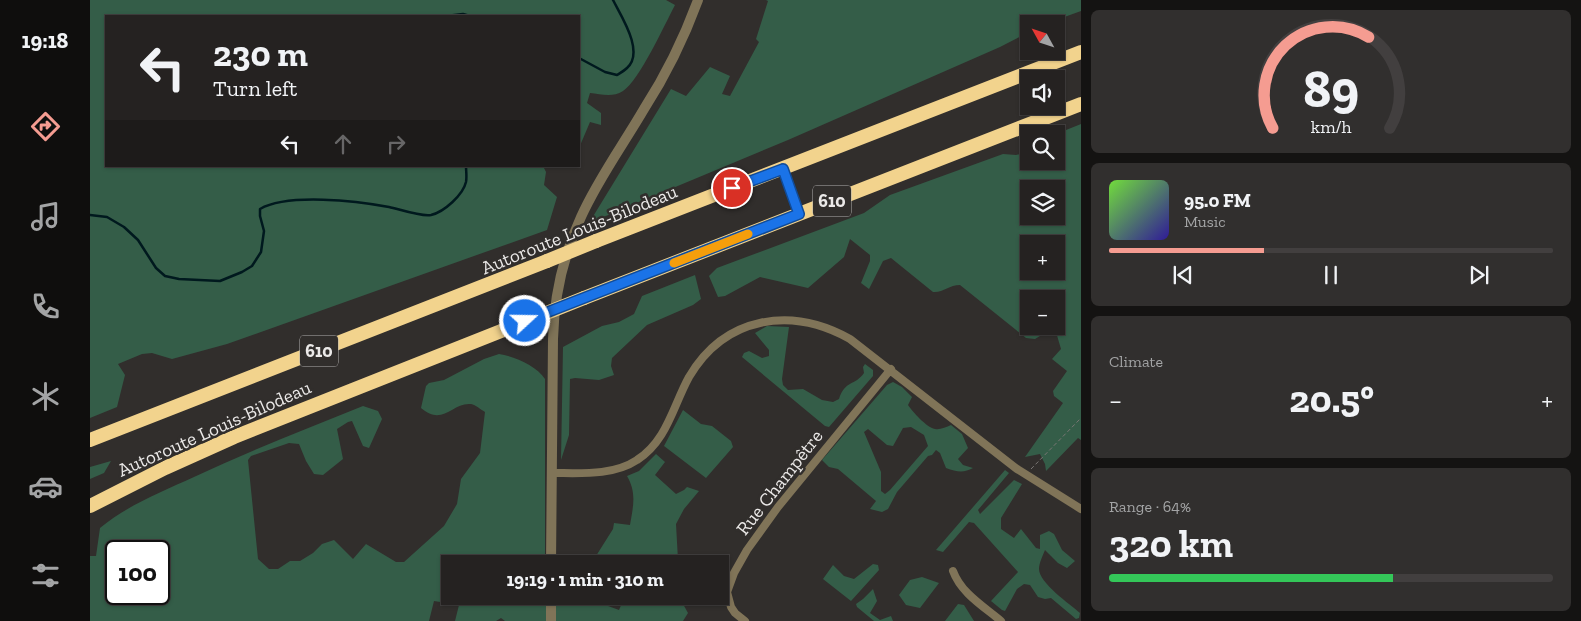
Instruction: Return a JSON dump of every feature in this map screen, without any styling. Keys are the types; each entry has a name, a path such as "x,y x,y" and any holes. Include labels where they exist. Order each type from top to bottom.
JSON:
{"highway":[{"name":"Autoroute Louis-Bilodeau","path":"90,440 1081,52"},
{"name":"Autoroute Louis-Bilodeau","path":"90,506 165,468 234,437 1081,104"}],"street":[{"path":"551,555 553,332 557,292 565,260 575,230 588,202 663,76 680,43 698,0"},
{"path":"552,473 610,470 626,466 638,460 662,435 685,385 705,355 714,346 734,332 758,324 788,320 818,324 850,339 1026,475 1081,508"},
{"name":"Rue Champêtre","path":"746,621 735,613 731,607 727,592 734,572 747,550 778,507 890,369"},
{"path":"953,571 968,594 1001,621"},
{"path":"551,605 551,621"}],"lane":[{"name":"610","path":"783,169 799,214"}],"path":[{"path":"1026,475 1081,418"}],"green space":[{"path":"90,0 666,0 675,5 644,64 629,85 623,91 615,94 590,93 587,103 601,113 601,125 590,122 580,146 580,15 105,15 105,167 544,167 546,172 544,185 557,197 547,230 227,344 172,359 152,353 142,354 118,364 125,375 117,407 90,418"},
{"path":"766,0 1081,0 1081,11 1065,17 1065,15 1020,15 1020,37 1000,47 788,140 589,223 671,89 686,96 710,67 730,76 722,94 730,96 759,42 756,39 768,1"},
{"path":"1081,124 1081,440 1078,438 1046,471 1040,454 1025,457 1063,403 1054,396 1053,391 1067,371 1052,359 1061,349 1057,335 1065,335 1065,290 1020,290 1020,333 960,285 933,292 891,258 883,261 869,289 861,283 870,261 870,255 850,239 844,257 808,288 760,277 725,296 718,297 709,276 717,268 864,213 890,195 1003,154 1020,154 1020,170 1065,170 1065,130"},
{"path":"695,275 701,299 693,305 647,325 612,358 611,366 614,375 599,380 570,379 569,435 561,460 563,347 602,326 619,322 634,314 642,296"},
{"path":"767,326 789,327 782,379 783,385 788,390 803,389 822,400 833,402 839,399 847,386 861,377 864,373 863,367 865,364 873,370 873,376 829,427 825,426 742,357 744,353 749,351 762,358 769,356 769,350 755,333"},
{"path":"1022,335 1042,335 1035,339 1026,338"},
{"path":"499,354 525,362 537,370 545,379 545,555 441,555 441,602 434,601 429,621 90,621 90,556 96,556 100,528 133,506 215,467 363,406 378,411 382,419 369,448 363,446 352,421 348,422 337,429 343,459 323,475 314,474 299,444 289,443 251,456 248,460 258,559 269,569 278,569 290,561 300,561 313,553 322,544 334,540 353,559 366,544 396,562 404,562 444,526 457,504 461,479 480,453 485,412 471,404 458,406 441,415 429,413 421,408 426,386 429,383 444,380 484,359"},
{"path":"893,382 902,387 912,397 908,405 931,428 937,429 951,425 962,434 968,448 958,459 963,465 973,468 967,471 960,471 946,468 940,453 936,450 932,455 928,456 897,492 888,509 882,512 870,509 876,501 838,469 829,467 822,460 887,385","holes":["911,427 924,435 928,446 885,494 881,491 881,472 864,432 868,429 887,445 893,446 903,428"]},
{"path":"683,410 701,424 712,426 731,441 733,447 706,478 664,446"},
{"path":"656,454 665,462 655,475 676,494 687,487 699,491 684,509 676,524 678,555 597,555 613,529 614,523 630,525 633,494 627,476 639,471"},
{"path":"111,461 104,473 90,479 90,467"},
{"path":"1005,470 1009,473 978,510 980,514 1014,480 1022,484 1001,518 1001,529 1014,538 1021,529 1036,548 1040,549 1040,535 1049,531 1054,534 1062,550 1075,561 1067,568 1058,563 1045,550 1039,567 1040,575 1049,587 1080,613 1079,618 1076,619 1051,598 1038,597 1030,585 1024,584 1017,589 1005,611 991,601 1018,572 974,523 969,522 943,552 936,550"},
{"path":"873,564 878,565 879,570 851,601 823,579 833,565 844,576 854,579"},
{"path":"922,577 939,583 920,608 906,605 899,595 910,580"},
{"path":"873,589 877,601 870,613 880,620 891,616 893,621 874,621 857,607 856,604"},
{"path":"958,604 964,605 974,621 945,621"},
{"path":"459,605 605,605 619,610 621,605 684,605 688,613 683,621 505,621 501,618 496,621 455,621"}],"waterway":[{"path":"580,59 605,72 617,75 627,68 632,61 634,53 630,34 613,0"},
{"path":"454,15 466,15"},
{"path":"90,215 107,217 124,227 138,240 156,268 165,276 179,279 220,281 252,266 261,252 264,231 260,209 287,201 323,200 375,205 416,214 431,215 447,207 461,192 466,182 466,167"}],"slow traffic":[{"path":"674,263 748,234"}],"route":[{"path":"525,321 799,214 783,169 732,188"}]}
